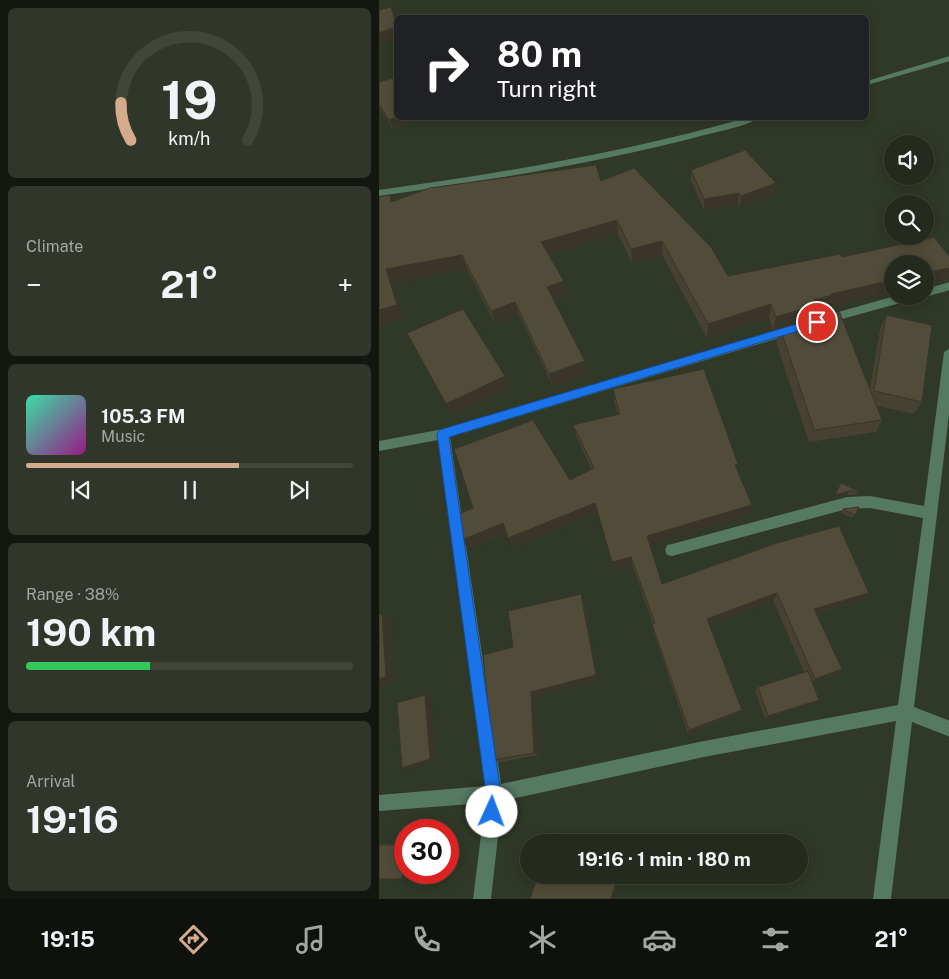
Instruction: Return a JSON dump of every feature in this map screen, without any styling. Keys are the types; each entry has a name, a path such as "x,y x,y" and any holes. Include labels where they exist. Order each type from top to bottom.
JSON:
{"street":[{"path":"869,82 949,58"},
{"path":"379,193 515,173 697,135 748,120"},
{"path":"934,290 949,286"},
{"path":"379,446 443,434 884,303"},
{"path":"882,899 949,352"},
{"path":"443,434 494,794 482,899"},
{"path":"672,550 847,503 870,502 929,513"},
{"path":"379,803 494,794 704,749 905,712 949,729"}],"building":[{"path":"391,7 394,17 394,28 379,33 379,10"},
{"path":"394,78 394,118 389,120 379,104 379,82"},
{"path":"745,150 776,183 741,196 739,193 704,199 691,170"},
{"path":"596,165 601,181 634,168 711,247 728,276 840,254 842,257 897,245 934,245 934,237 950,257 950,268 934,271 934,255 884,255 884,282 831,294 814,300 826,302 776,317 771,304 708,324 662,241 631,249 617,220 541,242 564,281 547,287 585,361 549,374 515,302 491,311 462,255 386,269 397,305 379,310 379,197 390,195 391,202 430,188"},
{"path":"463,309 505,376 446,404 407,333"},
{"path":"839,311 882,420 814,430 780,328"},
{"path":"886,315 932,325 922,402 874,391"},
{"path":"704,369 738,464 735,465 752,505 647,536 662,584 777,543 839,526 869,593 814,609 842,669 815,679 777,593 707,619 742,710 689,730 652,624 655,623 631,557 612,562 595,503 508,538 503,523 462,540 458,514 473,508 454,449 533,420 570,480 594,468 573,425 620,414 613,389"},
{"path":"841,483 858,491 849,491 835,495"},
{"path":"859,507 855,515 843,509"},
{"path":"581,594 596,675 531,692 534,753 493,760 486,708 488,708 483,655 513,647 508,611"},
{"path":"382,614 386,677 379,679 379,615"},
{"path":"808,671 819,700 768,716 758,687"},
{"path":"425,695 430,759 402,768 397,703"},
{"path":"379,845 394,845 394,879 379,879"},
{"path":"535,884 615,884 611,899 530,899"}],"route":[{"path":"492,812 494,794 443,434 817,322"}]}
